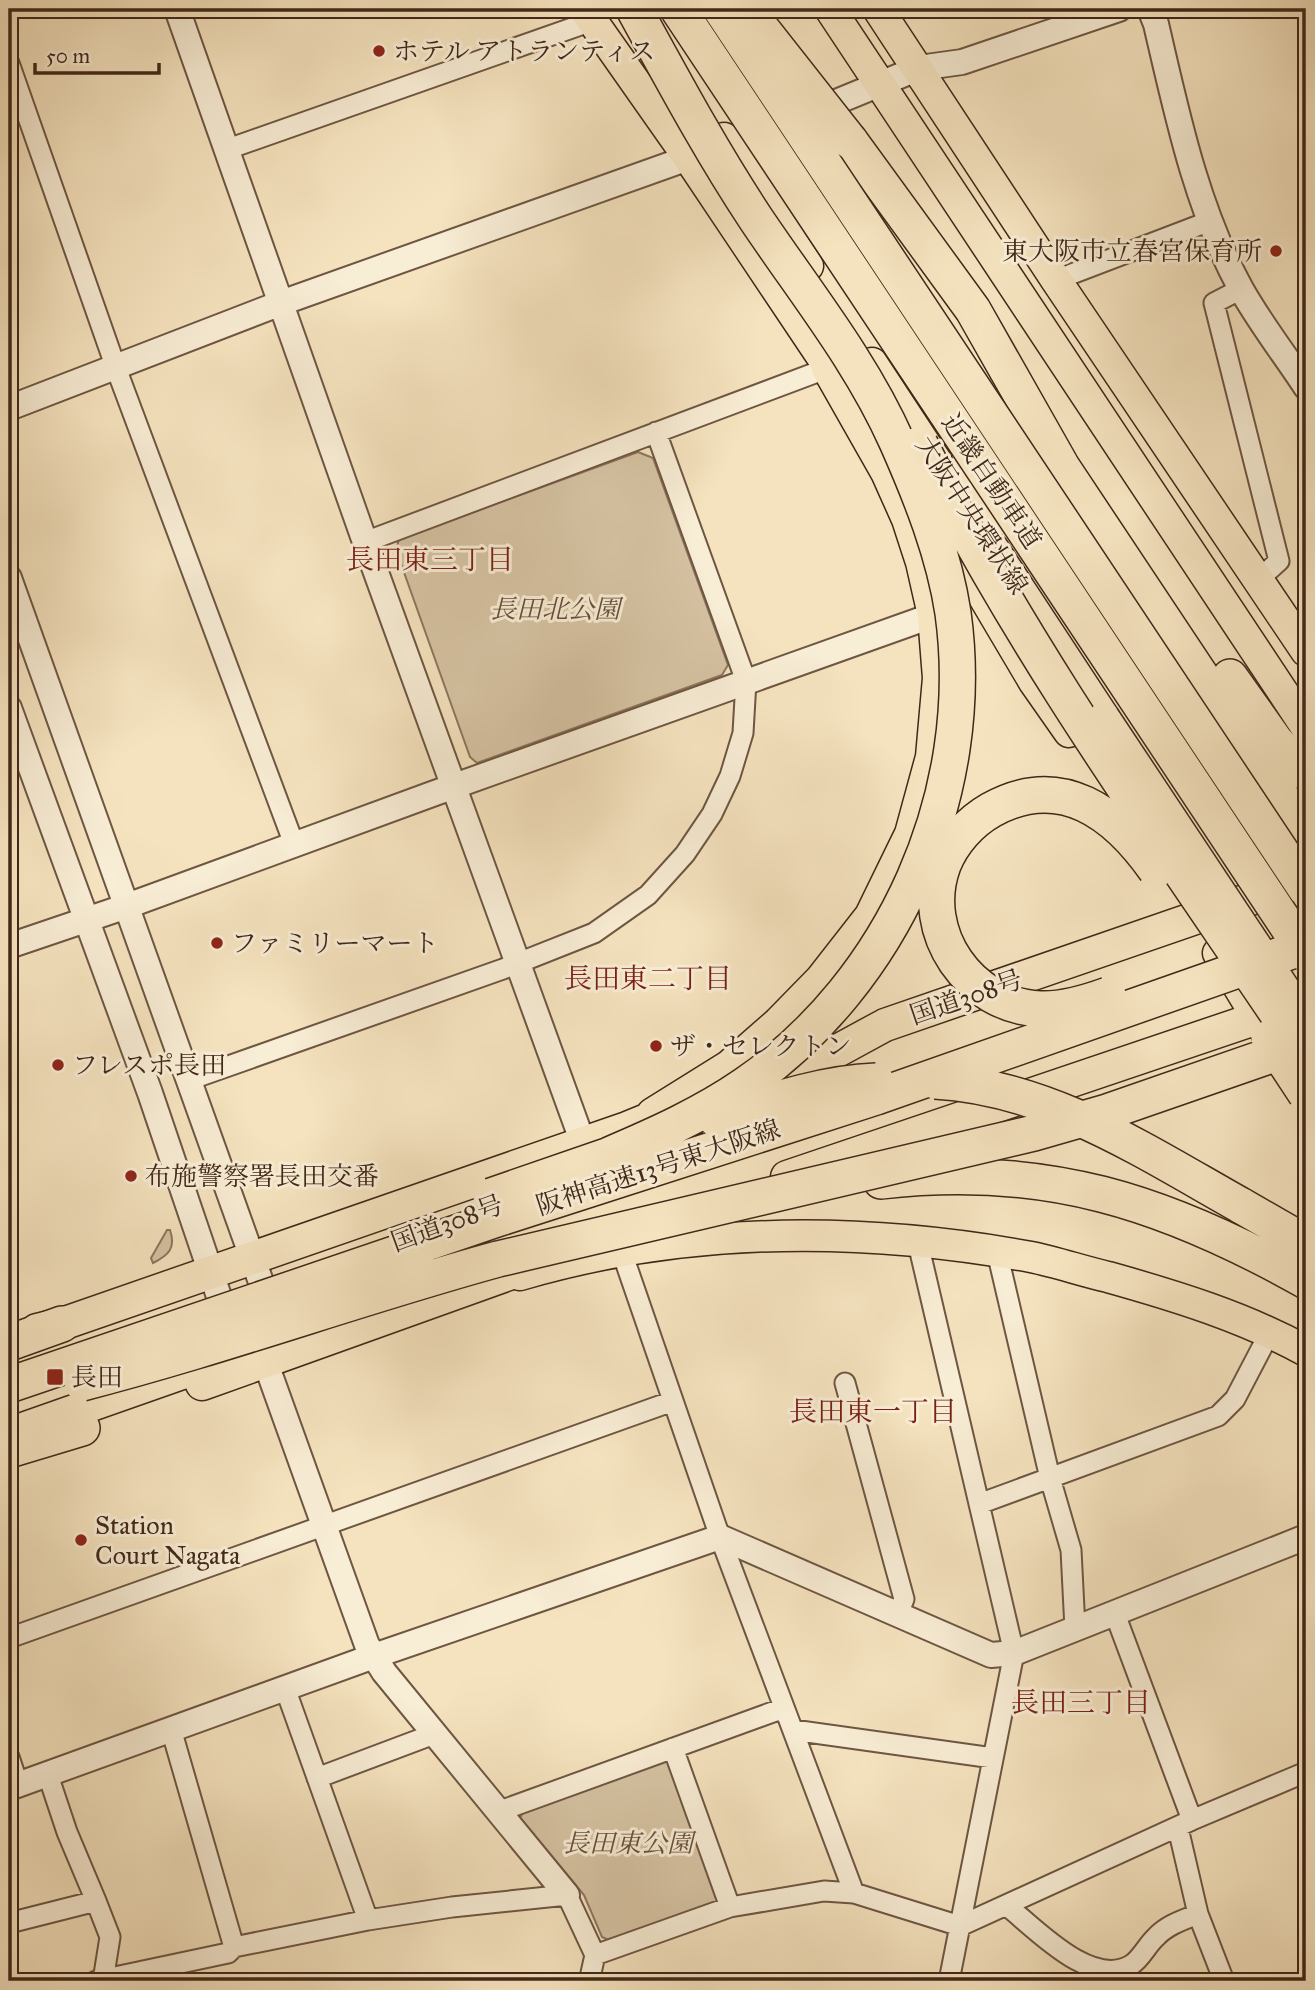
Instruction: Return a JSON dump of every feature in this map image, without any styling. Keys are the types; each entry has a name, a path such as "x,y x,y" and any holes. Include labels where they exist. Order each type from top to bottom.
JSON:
{"highway":[{"path":"638,9 875,354 955,514 1045,667 1306,1056"},
{"path":"9,1343 211,1272 704,1111 745,1085 818,1022 876,950 916,876 931,838 952,748 956,702 953,613 928,519 876,399 850,355 714,155 638,9"},
{"name":"近畿自動車道","path":"678,9 1306,954"},
{"name":"近畿自動車道","path":"721,9 1306,889"},
{"path":"746,9 850,141 1081,454 1250,707 1276,741 1306,773"},
{"path":"973,310 1062,467 1306,834"},
{"path":"606,1142 730,1066 779,1023 821,980 871,916 911,834 932,757 939,678 934,615 922,562 908,519 887,472 828,368"},
{"path":"1306,925 1219,956 1207,960 1157,978 1087,1002 1064,1008 1041,1009 999,999 968,978 956,963 939,925 938,886 943,866 959,838 984,814 1004,803 1040,794 1060,796 1081,802 1102,813 1121,827 1150,861 1201,937 1209,948 1216,959 1224,970 1306,1094"},
{"name":"国道308号","path":"9,1379 580,1176 705,1122 884,1025 1306,880"},
{"name":"阪神高速13号東大阪線","path":"9,1409 79,1372 497,1219 876,1097 1306,946"},
{"name":"阪神高速13号東大阪線","path":"9,1385 79,1372 503,1240 888,1117 1306,971"},
{"name":"国道308号","path":"9,1434 261,1351 612,1224 788,1177 1306,1001"},
{"path":"79,1372 205,1298 606,1142 884,1025"},
{"path":"79,1372 150,1365 426,1279 1046,1129 1107,1112 1306,1043"},
{"path":"606,1142 827,1087 889,1081 957,1082 1035,1101 1093,1123 1306,1243"},
{"path":"691,1213 923,1176 974,1175 1027,1180 1082,1188 1134,1201 1234,1242 1306,1281"},
{"path":"9,1461 261,1351 620,1244 788,1177"},
{"path":"1240,1205 1306,1235"},
{"path":"9,1337 62,1324"},
{"path":"9,1450 82,1428"}],"main road":[{"name":"大阪中央環状線","path":"638,9 1306,1021"},
{"path":"830,9 1306,727"},
{"path":"878,9 1056,280 1306,651"},
{"path":"588,15 688,157 828,368 925,497 1034,682 1197,917 1256,1018 1306,1094"},
{"path":"993,256 1013,272 1147,415"},
{"path":"620,1244 792,1234 918,1239 1033,1257 1173,1295 1270,1332 1306,1351"}],"street":[{"path":"177,9 365,542 519,963 606,1142"},
{"path":"9,408 281,303 688,157 728,146 919,68 961,62 1119,9"},
{"path":"1150,9 1156,24 1182,136 1210,221 1241,289 1306,387"},
{"path":"228,149 588,15"},
{"path":"9,63 116,368 294,844"},
{"path":"1056,280 1210,221"},
{"path":"1241,289 1214,303 1279,561 1259,579"},
{"path":"365,542 828,368"},
{"path":"189,1080 519,963 594,933 648,895 685,854 712,814 730,776 743,733 746,681 656,432"},
{"path":"9,578 263,1288 261,1351"},
{"path":"9,946 934,615"},
{"path":"9,708 154,1106 221,1302 261,1351 367,1645 384,1672 567,1895 595,1955 591,1973 593,1981"},
{"path":"918,1239 1014,1653 949,1981"},
{"path":"620,1244 720,1537 854,1893"},
{"path":"997,1252 1050,1478 1070,1550 1075,1629"},
{"path":"979,1504 1218,1416 1236,1399 1270,1332"},
{"path":"845,1383 904,1599 898,1614"},
{"path":"9,1638 673,1401"},
{"path":"9,1757 14,1786 374,1656 720,1537 991,1655 1014,1653 1306,1536"},
{"path":"1115,1614 1185,1824 1198,1914 1220,1980"},
{"path":"285,1688 368,1920"},
{"path":"500,1811 784,1708"},
{"path":"171,1730 234,1947"},
{"path":"793,1730 993,1758"},
{"path":"317,1777 434,1734"},
{"path":"673,1748 730,1907"},
{"path":"595,1955 730,1907 824,1891 854,1893 960,1926 1306,1772"},
{"path":"48,1774 66,1832 110,1937 101,1980 228,1953 234,1947 368,1920 567,1895"},
{"path":"9,1923 96,1901"},
{"path":"1006,1905 1068,1955 1085,1966 1102,1970 1132,1965 1156,1936 1171,1925 1198,1914"}],"green space":[{"name":"長田北公園","path":"638,452 653,458 728,665 722,675 477,763 470,757 396,550 399,539"},
{"path":"167,1230 170,1230 172,1236 170,1250 153,1263 151,1258"},
{"name":"長田東公園","path":"659,1758 670,1763 718,1897 715,1905 613,1942 602,1937 584,1895 520,1818 525,1808"}],"place":[{"name":"ホテル アトランティス","path":"379,51"},
{"name":"東大阪市立春宮保育所","path":"1276,251"},
{"name":"ファミリーマート","path":"217,943"},
{"name":"ザ・セレクトン","path":"656,1046"},
{"name":"フレスポ長田","path":"58,1065"},
{"name":"布施警察署長田交番","path":"131,1176"},
{"name":"長田","path":"55,1377"},
{"name":"Station Court Nagata","path":"81,1540"}],"district":[{"name":"長田東三丁目","path":"430,559"},
{"name":"長田東二丁目","path":"648,978"},
{"name":"長田東一丁目","path":"873,1411"},
{"name":"長田三丁目","path":"1081,1702"}]}
